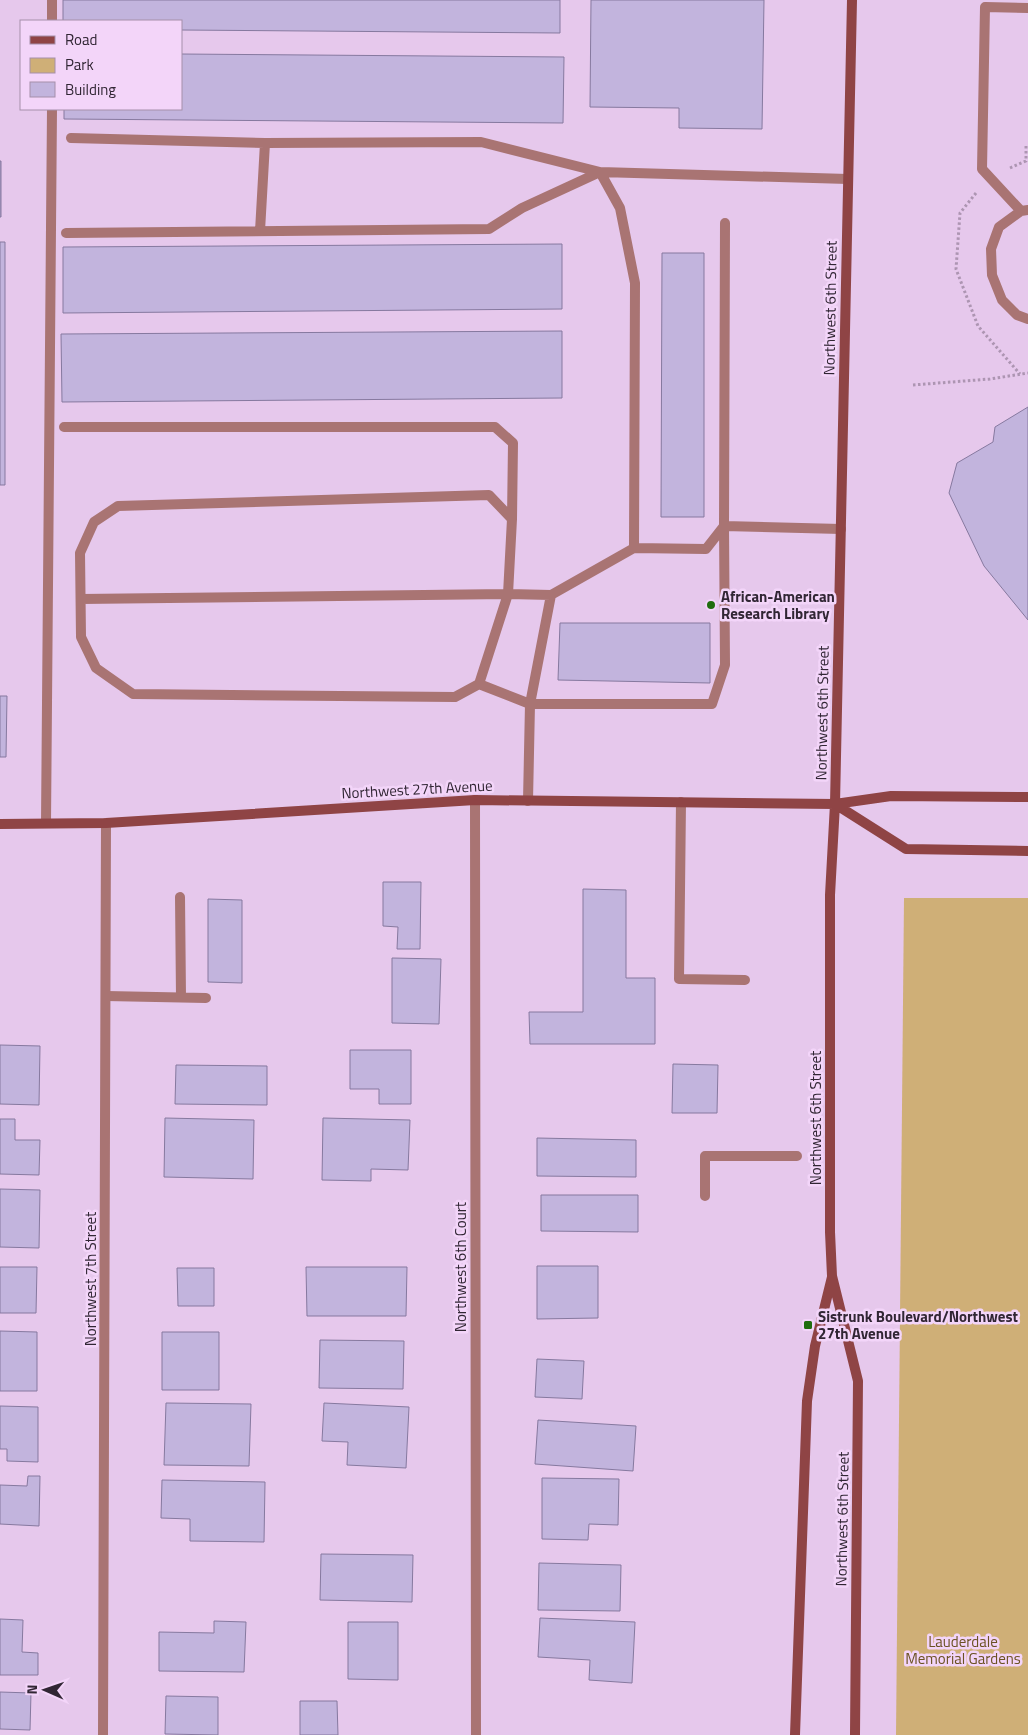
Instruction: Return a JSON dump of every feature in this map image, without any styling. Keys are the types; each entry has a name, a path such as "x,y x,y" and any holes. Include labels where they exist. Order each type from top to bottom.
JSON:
{"street":[{"path":"52,0 52,20"},
{"name":"Northwest 6th Street","path":"852,0 836,804 830,895 830,1160 832,1276 858,1381 855,1735"},
{"path":"1028,8 986,7 982,169 1024,210 998,227 991,249 992,275 1002,300 1017,315 1028,319"},
{"path":"46,823 52,110"},
{"path":"71,138 266,143 481,142 600,172 848,179"},
{"path":"260,231 266,143"},
{"path":"66,233 489,229 522,208 600,172"},
{"path":"600,172 620,208 635,283 634,548"},
{"path":"479,684 530,704 712,704 725,666 725,222"},
{"path":"64,426 495,427 513,443 512,519 508,594 479,684 455,697 134,694 96,668 81,637 80,553 94,522 118,506 489,495 512,519"},
{"path":"81,599 551,595 634,548 706,549 724,526"},
{"path":"724,526 841,529"},
{"path":"528,801 530,704 551,595"},
{"name":"Northwest 27th Avenue","path":"0,824 106,823 475,800 836,804 891,796 1028,797"},
{"name":"Northwest 6th Court","path":"475,800 476,1735"},
{"path":"681,802 679,979 745,980"},
{"path":"836,804 906,849 1028,851"},
{"name":"Northwest 7th Street","path":"103,1735 106,823"},
{"path":"180,897 180,997"},
{"path":"106,996 206,998"},
{"path":"705,1196 705,1156 797,1156"},
{"name":"Northwest 6th Street","path":"795,1735 807,1401 815,1346 832,1276"}],"path":[{"path":"914,385 990,379 1028,373"}],"green space":[{"name":"Lauderdale Memorial Gardens","path":"904,898 1028,898 1028,1735 896,1735"}],"building":[{"path":"63,0 560,0 560,33 182,30 182,20 63,20"},
{"path":"591,0 764,0 762,129 679,128 679,108 590,107"},
{"path":"182,54 564,57 563,123 64,119 64,110 182,110"},
{"path":"1,161 1,217 0,217"},
{"path":"0,242 5,242 5,485 0,485"},
{"path":"562,244 562,309 63,313 63,247"},
{"path":"662,253 704,253 704,517 661,517"},
{"path":"562,331 562,398 62,402 61,334"},
{"path":"1028,407 1028,620 984,566 949,493 957,463 993,442 995,427"},
{"path":"560,623 710,623 710,683 558,680"},
{"path":"0,696 7,696 6,757 0,757"},
{"path":"383,882 421,882 420,949 397,949 398,927 383,926"},
{"path":"583,889 626,890 626,978 655,978 655,1044 530,1044 529,1012 583,1012"},
{"path":"208,899 242,900 242,983 208,982"},
{"path":"392,958 441,959 439,1024 392,1023"},
{"path":"0,1045 40,1046 39,1105 0,1104"},
{"path":"350,1050 411,1050 411,1104 379,1104 379,1089 350,1089"},
{"path":"673,1064 718,1065 717,1113 672,1113"},
{"path":"176,1065 267,1066 267,1105 175,1104"},
{"path":"165,1118 254,1120 253,1179 164,1177"},
{"path":"323,1118 410,1120 408,1170 371,1169 371,1181 322,1180"},
{"path":"0,1119 15,1119 15,1140 40,1140 39,1175 0,1174"},
{"path":"537,1138 636,1140 636,1177 537,1176"},
{"path":"0,1189 40,1190 39,1248 0,1247"},
{"path":"541,1195 638,1195 638,1232 541,1231"},
{"path":"537,1266 598,1266 598,1318 537,1319"},
{"path":"0,1267 37,1267 36,1313 0,1313"},
{"path":"306,1267 407,1267 406,1316 307,1316"},
{"path":"177,1268 214,1268 214,1306 178,1306"},
{"path":"0,1331 37,1332 37,1391 0,1391"},
{"path":"162,1332 219,1332 219,1390 162,1390"},
{"path":"320,1340 404,1341 403,1389 319,1388"},
{"path":"537,1359 584,1361 582,1399 535,1397"},
{"path":"166,1403 251,1404 249,1466 164,1465"},
{"path":"324,1403 409,1407 406,1468 347,1465 348,1442 322,1441"},
{"path":"0,1406 38,1407 38,1462 7,1461 7,1449 0,1449"},
{"path":"538,1420 636,1426 633,1471 535,1464"},
{"path":"28,1476 40,1476 39,1526 0,1524 0,1485 27,1486"},
{"path":"542,1478 619,1479 618,1525 589,1524 588,1540 542,1539"},
{"path":"162,1480 265,1482 264,1542 190,1541 190,1519 161,1518"},
{"path":"321,1554 413,1555 412,1602 320,1600"},
{"path":"539,1563 621,1565 620,1611 538,1610"},
{"path":"540,1618 635,1622 632,1683 589,1680 590,1660 538,1657"},
{"path":"0,1619 23,1620 22,1652 38,1653 38,1675 0,1675"},
{"path":"214,1621 246,1622 244,1672 159,1671 159,1632 214,1633"},
{"path":"348,1622 398,1622 398,1680 348,1679"},
{"path":"0,1692 31,1693 30,1730 0,1729"},
{"path":"166,1696 218,1697 218,1735 165,1734"},
{"path":"300,1701 337,1701 338,1735 300,1735"}],"place":[{"name":"African-American Research Library","path":"711,605"},
{"name":"Sistrunk Boulevard/Northwest 27th Avenue","path":"808,1325"}]}
